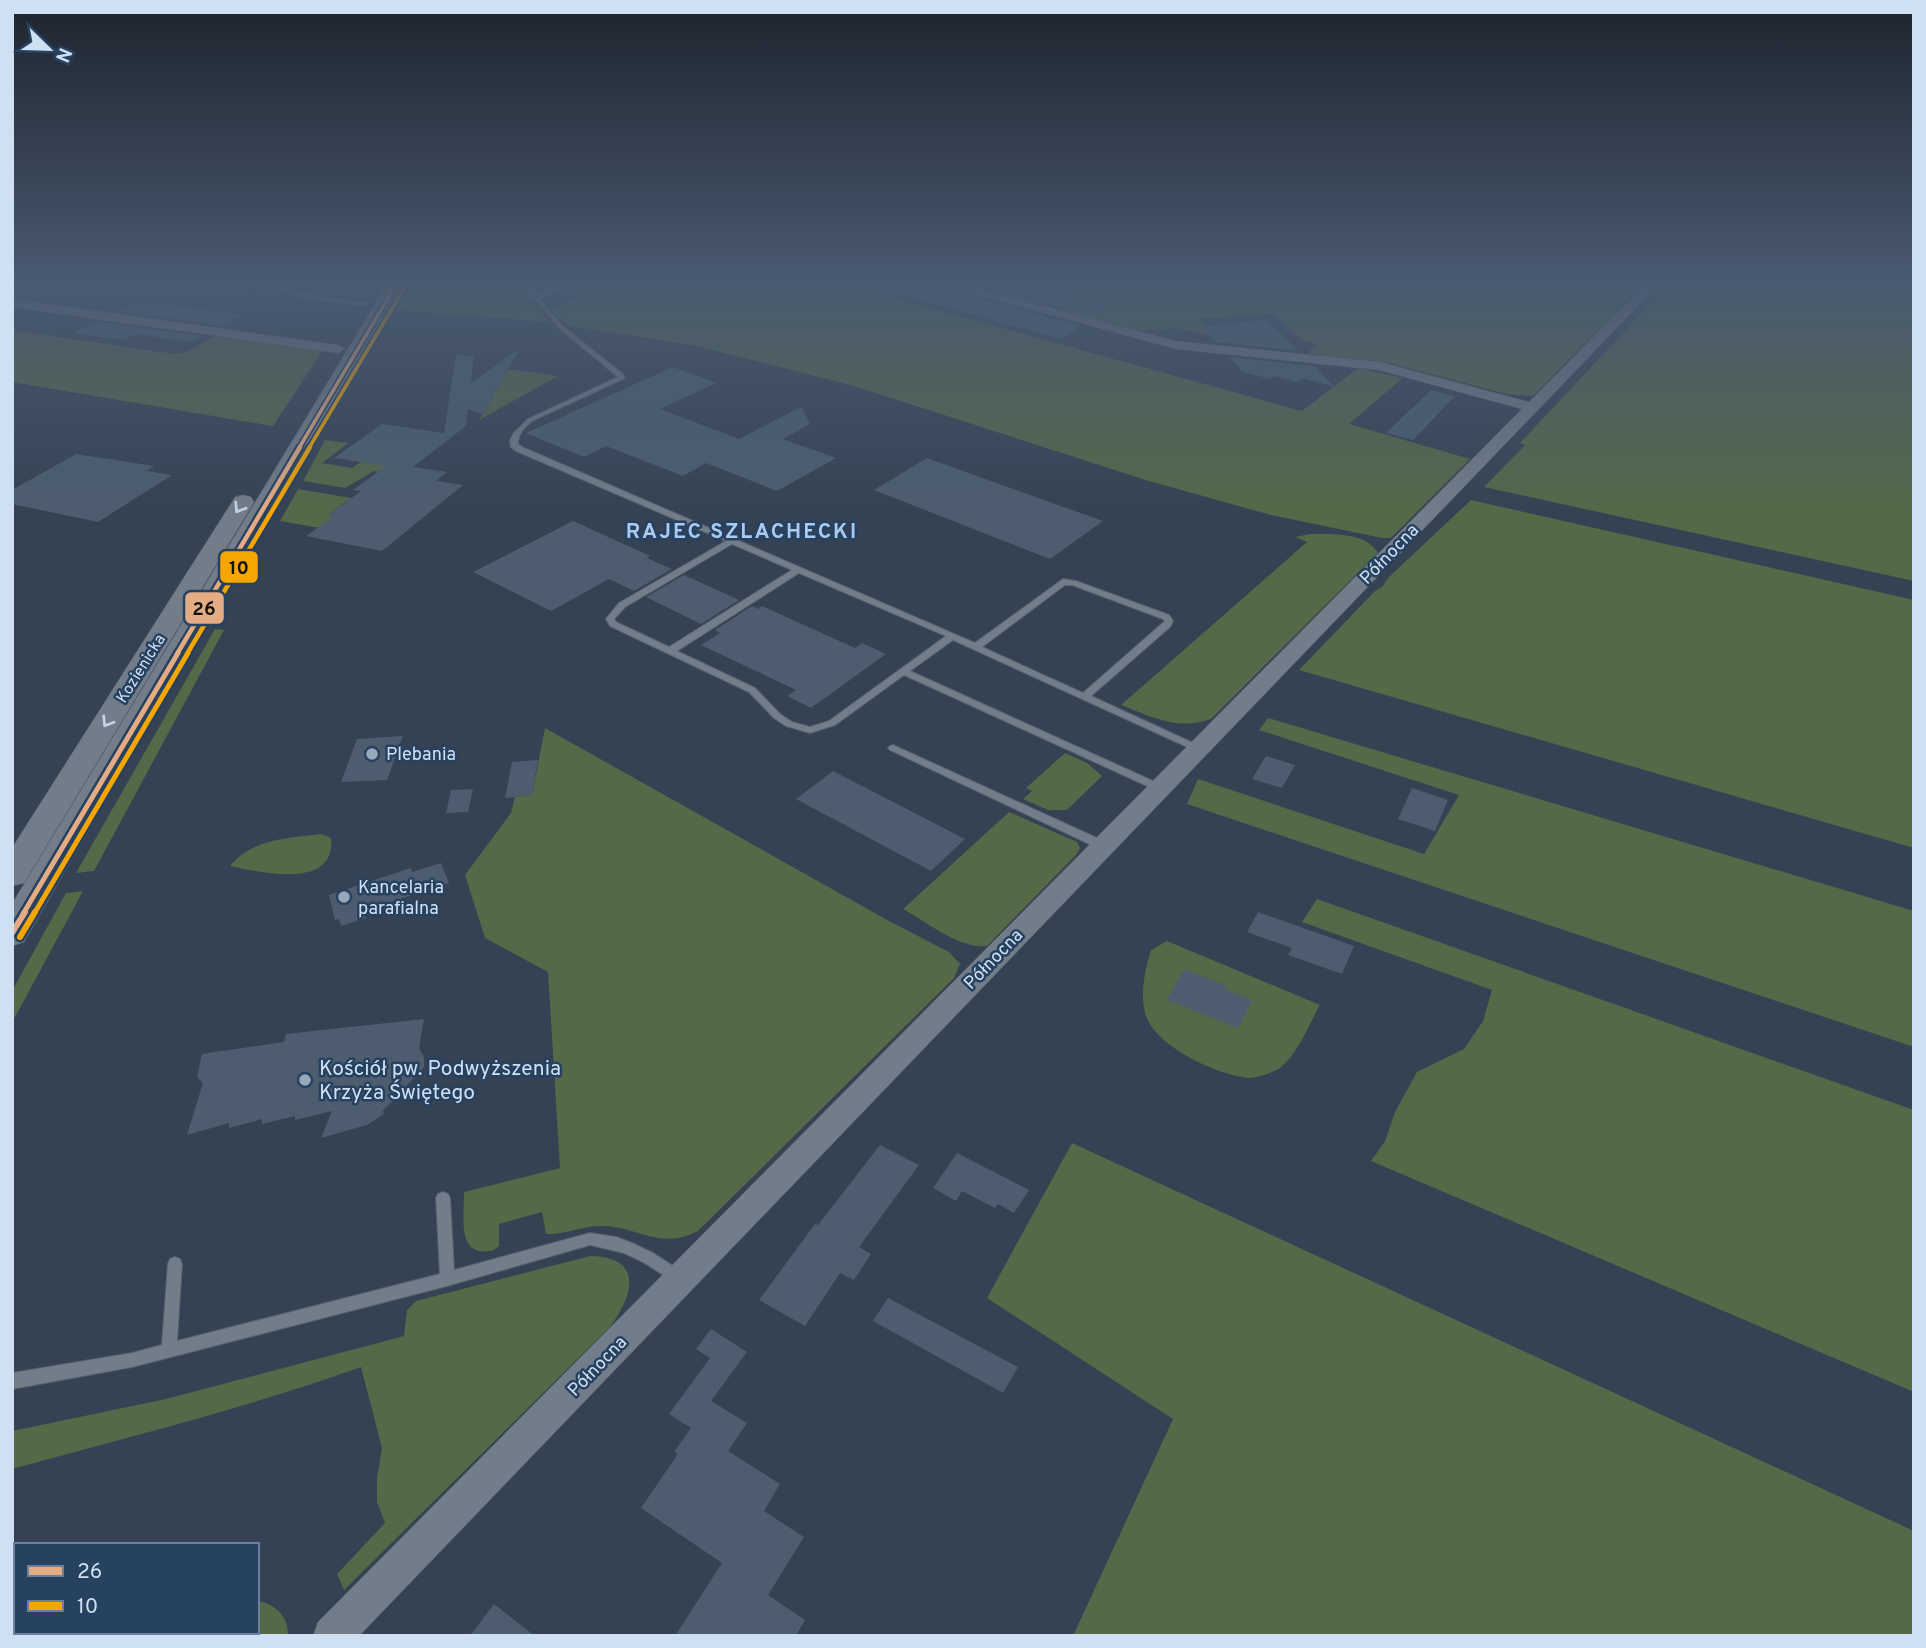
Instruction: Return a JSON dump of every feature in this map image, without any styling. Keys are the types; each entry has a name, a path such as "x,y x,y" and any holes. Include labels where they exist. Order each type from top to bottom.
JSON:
{"main road":[{"name":"Kozienicka","path":"12,874 331,360"},
{"name":"Kozienicka","path":"12,933 352,360"}],"street":[{"path":"1322,360 1372,365 1532,407"},
{"name":"Północna","path":"332,1636 1579,360"}],"lane":[{"path":"602,360 622,378 530,420 520,427 513,439 514,445 952,636 1199,749"},
{"path":"732,541 622,605 610,619 613,624 752,690 783,720 810,730 832,723 952,636"},
{"path":"670,651 799,570"},
{"path":"976,647 1063,582 1073,583 1166,617 1169,621 1167,625 1084,697"},
{"path":"902,671 1160,788"},
{"path":"893,748 1104,846"},
{"path":"443,1198 446,1279"},
{"path":"12,1381 132,1360 590,1239 614,1241 631,1247 682,1279"},
{"path":"169,1350 174,1264"}],"green space":[{"path":"12,360 316,360 273,426 12,382"},
{"path":"751,360 1118,360 1302,411 1358,368 1403,378 1349,424 1470,459 1391,538 1382,538 1271,515 1149,481 851,385"},
{"path":"1365,360 1569,360 1533,396 1507,394 1385,362"},
{"path":"1598,360 1914,360 1914,581 1484,487 1525,445 1520,443"},
{"path":"508,369 558,376 479,420"},
{"path":"325,440 348,443 322,463 352,468 378,450 394,474 374,471 345,488 303,481"},
{"path":"298,489 351,498 328,515 340,518 325,529 280,521"},
{"path":"1471,500 1914,600 1914,848 1299,670 1389,577"},
{"path":"1338,534 1357,538 1373,546 1378,553 1211,719 1188,724 1176,723 1121,705 1307,542 1295,537"},
{"path":"215,629 224,630 94,871 76,873"},
{"path":"1268,718 1914,911 1914,1047 1187,804 1198,779 1424,854 1459,795 1259,730"},
{"path":"545,728 949,952 960,964 954,978 698,1231 684,1237 660,1238 601,1226 546,1234 542,1212 499,1224 499,1246 494,1250 473,1249 465,1234 464,1192 560,1168 548,972 485,938 465,875 511,813 515,797 532,795"},
{"path":"1065,753 1087,763 1102,776 1067,810 1048,810 1023,799 1032,791 1026,788"},
{"path":"1009,812 1077,842 1080,848 987,946 976,946 954,939 903,909"},
{"path":"321,834 331,838 330,855 322,866 309,872 276,874 230,866 249,850 271,841"},
{"path":"83,891 12,1022 12,991 66,893"},
{"path":"1317,899 1914,1110 1914,1392 1371,1161 1385,1141 1395,1112 1417,1072 1464,1049 1483,1021 1492,990 1302,922"},
{"path":"1167,941 1320,1005 1298,1047 1286,1062 1277,1070 1261,1076 1237,1076 1189,1057 1160,1037 1145,1013 1143,989 1151,950"},
{"path":"1072,1143 1914,1531 1914,1636 1073,1636 1173,1419 987,1298"},
{"path":"590,1256 608,1258 620,1263 627,1271 628,1291 610,1327 344,1590 337,1574 385,1523 377,1502 377,1478 382,1448 361,1367 231,1409 12,1469 12,1431 166,1399 404,1336 407,1310 416,1301"},
{"path":"12,1592 14,1634 259,1634 259,1602 280,1612 288,1629 288,1636 12,1636"}],"building":[{"path":"455,360 474,360 471,383 503,360 513,360 482,414 468,409 466,426 413,467 447,472 436,481 463,485 382,551 306,536 333,517 327,516 361,491 353,490 386,466 334,458 382,424 444,433"},
{"path":"1232,360 1314,366 1335,387 1302,378 1297,382 1243,372"},
{"path":"673,367 716,383 660,409 739,439 801,407 810,424 783,439 836,458 777,491 706,463 683,476 606,446 584,457 526,433"},
{"path":"1431,390 1455,396 1413,440 1386,433"},
{"path":"76,454 154,466 147,471 172,475 98,522 12,504 12,490"},
{"path":"927,458 1103,521 1050,559 874,490"},
{"path":"573,521 672,569 634,591 609,579 551,611 473,572"},
{"path":"684,575 739,600 701,624 646,597"},
{"path":"752,606 758,609 762,606 855,648 862,643 886,654 811,708 787,696 796,690 701,645 720,633 715,630"},
{"name":"Plebania","path":"403,736 387,780 341,782 357,739"},
{"path":"1266,756 1295,765 1282,788 1252,779"},
{"path":"538,760 532,795 505,798 512,762"},
{"path":"833,771 965,839 931,871 796,799"},
{"path":"1412,788 1448,800 1435,831 1398,819"},
{"path":"473,789 468,812 446,813 451,790"},
{"path":"441,863 449,883 363,911 366,918 341,926 339,919 335,920 329,895 411,868 412,872"},
{"path":"1258,912 1354,946 1342,974 1288,955 1292,948 1247,932"},
{"path":"1184,969 1227,986 1225,989 1252,1000 1238,1028 1167,1000"},
{"name":"Kościół pw. Podwyższenia Krzyża Świętego","path":"424,1019 419,1048 424,1057 424,1067 383,1111 384,1114 367,1125 321,1138 332,1111 262,1124 262,1119 229,1128 229,1123 187,1135 203,1083 197,1077 202,1054 284,1042 286,1034"},
{"path":"880,1145 919,1165 859,1247 871,1254 854,1280 840,1273 805,1326 759,1300 815,1224 818,1225"},
{"path":"957,1153 1029,1190 1014,1213 998,1204 995,1208 962,1191 956,1201 933,1188"},
{"path":"888,1298 1018,1367 1003,1393 873,1321"},
{"path":"711,1329 747,1352 711,1401 747,1423 728,1451 780,1484 764,1511 804,1537 768,1595 805,1620 796,1636 675,1636 722,1563 641,1508 678,1454 674,1452 691,1428 669,1414 710,1358 696,1349"},
{"path":"494,1604 535,1636 470,1636"}],"transit line":[{"name":"26","path":"12,933 351,360"},
{"name":"10","path":"20,937 362,360"}],"place":[{"name":"Plebania","path":"372,754"},
{"name":"Kancelaria parafialna","path":"344,897"},
{"name":"Kościół pw. Podwyższenia Krzyża Świętego","path":"305,1080"}],"district":[{"name":"RAJEC SZLACHECKI","path":"742,531"}]}
